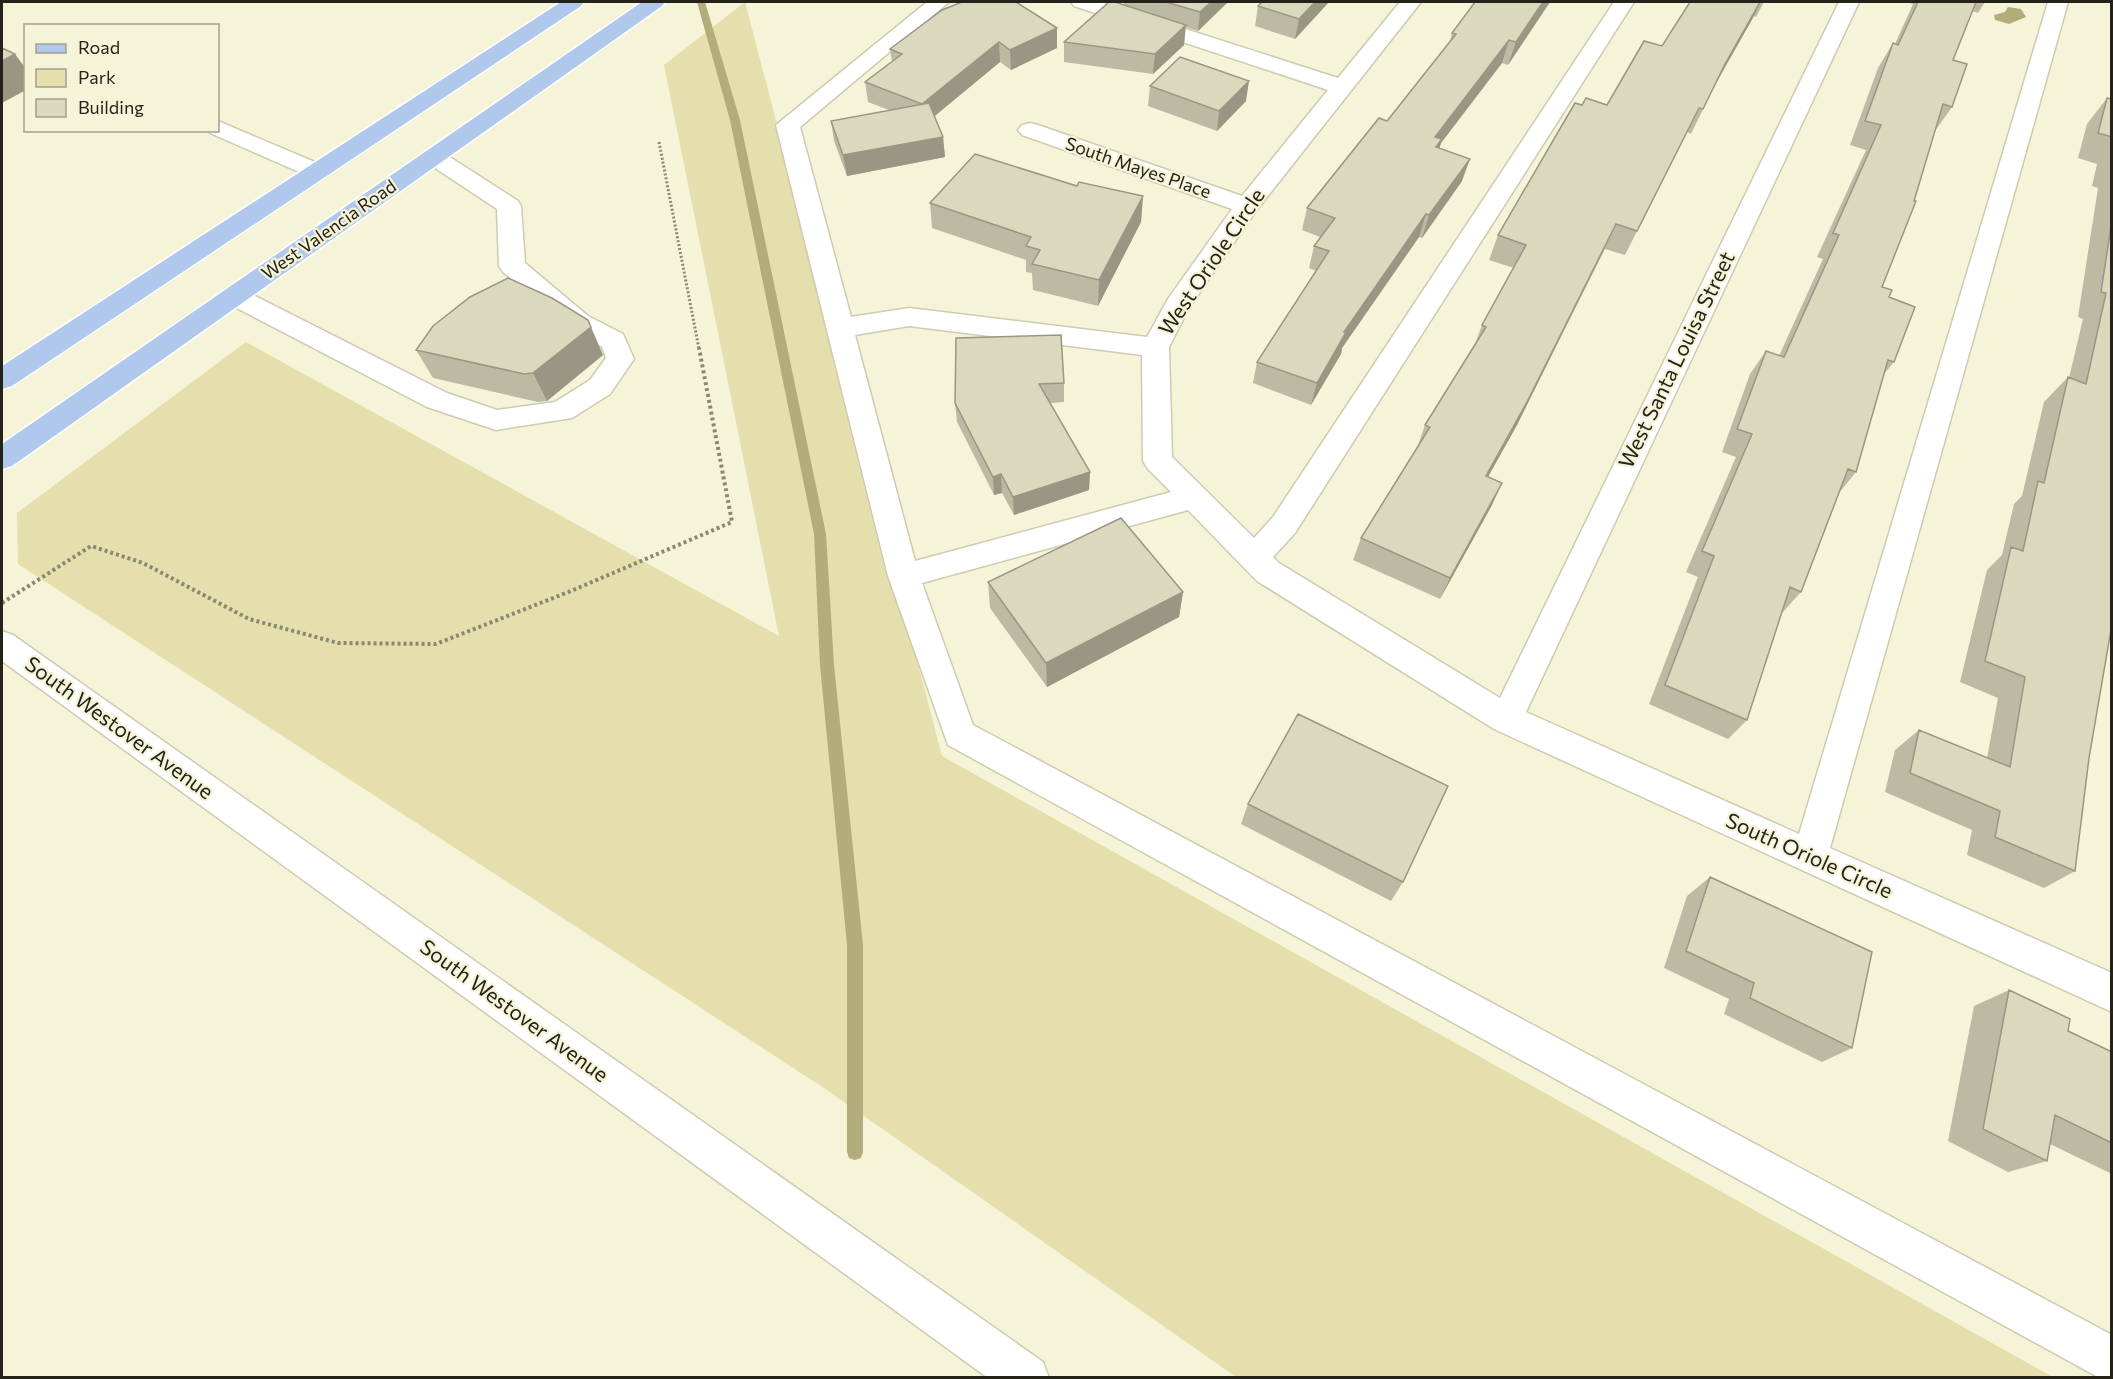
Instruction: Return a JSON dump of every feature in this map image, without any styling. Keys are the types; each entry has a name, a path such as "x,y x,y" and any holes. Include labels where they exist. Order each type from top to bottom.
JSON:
{"main road":[{"path":"2,379 574,2"},
{"name":"West Valencia Road","path":"2,458 649,6"}],"street":[{"path":"939,2 788,125 904,576 960,735 2112,1360"},
{"path":"1081,2 1342,87"},
{"name":"West Oriole Circle","path":"1411,2 1247,206 1177,305 1155,347 1158,461 1268,572 1506,718"},
{"path":"1254,558 1284,525 1624,2"},
{"name":"West Santa Louisa Street","path":"1506,718 1849,2"},
{"path":"1810,856 2058,2"},
{"path":"219,128 316,171"},
{"name":"South Mayes Place","path":"1030,130 1247,206"},
{"path":"234,296 437,400 496,420 562,411 600,387 620,359 613,341 579,322 512,266 509,206 434,157"},
{"path":"842,328 909,316 1155,347"},
{"path":"904,576 1194,497"},
{"name":"South Westover Avenue","path":"2,644 1028,1377"},
{"name":"South Oriole Circle","path":"1506,718 2112,993"}],"path":[{"path":"2,603 91,546 143,563 249,619 338,643 436,644 571,591 732,522 659,142"}],"green space":[{"path":"745,2 942,756 2053,1377 1236,1377 824,1088 18,564 17,513 246,342 779,636 664,65"}],"shaded area":[{"path":"2008,7 2021,9 2026,17 2009,24 1995,20 1994,15 2005,12"}],"building":[{"path":"962,2 1016,2 1057,28 1010,50 999,42 922,104 865,82 902,54 890,49 942,10"},
{"path":"1109,2 1186,25 1155,54 1064,42"},
{"path":"1166,2 1211,2 1200,12"},
{"path":"1262,2 1315,2 1299,19 1258,6"},
{"path":"1475,2 1543,2 1516,42 1509,40 1435,137 1442,139 1436,147 1470,159 1429,215 1426,214 1344,332 1346,332 1317,383 1257,362 1329,251 1314,246 1335,218 1307,208 1379,118 1387,121 1456,34 1452,33"},
{"path":"1690,2 1760,2 1703,109 1699,108 1637,231 1616,224 1527,402 1486,476 1502,483 1450,578 1361,538 1430,427 1425,425 1486,327 1482,325 1526,245 1498,235 1575,103 1582,105 1586,98 1607,105 1644,41 1662,46"},
{"path":"1918,2 1976,2 1953,60 1967,64 1952,107 1943,104 1914,201 1916,201 1882,287 1892,290 1889,297 1915,307 1894,362 1888,360 1856,472 1848,469 1801,592 1790,587 1747,720 1665,685 1714,556 1702,551 1752,434 1737,429 1766,351 1784,357 1839,235 1833,233 1881,125 1865,121 1893,43 1898,45"},
{"path":"2,48 15,54 2,61"},
{"path":"1180,57 1249,81 1219,111 1150,86"},
{"path":"2107,98 2112,99 2112,137 2098,133"},
{"path":"929,103 943,137 843,155 831,121"},
{"path":"975,154 1077,186 1079,182 1143,196 1099,280 1032,264 1040,250 1026,246 1031,237 930,203"},
{"path":"2112,220 2112,624 2089,758 2075,871 1995,837 2000,811 1910,773 1919,730 2010,767 2025,677 1985,661 2011,547 2023,551 2038,481 2044,483 2068,377 2086,384 2106,293 2101,292"},
{"path":"508,278 552,298 588,320 591,327 533,373 524,374 416,350 433,326 470,297"},
{"path":"1061,335 1064,383 1039,384 1090,472 1013,497 1001,474 993,477 955,403 956,338"},
{"path":"1121,518 1183,592 1046,663 988,582"},
{"path":"1298,714 1448,786 1403,882 1248,804"},
{"path":"1710,877 1872,952 1852,1048 1750,998 1754,983 1686,951"},
{"path":"2009,990 2070,1019 2068,1031 2112,1052 2112,1143 2055,1115 2047,1161 1983,1129"}],"waterway":[{"path":"701,2 735,120 820,534 827,665 855,945 855,1152"}]}
